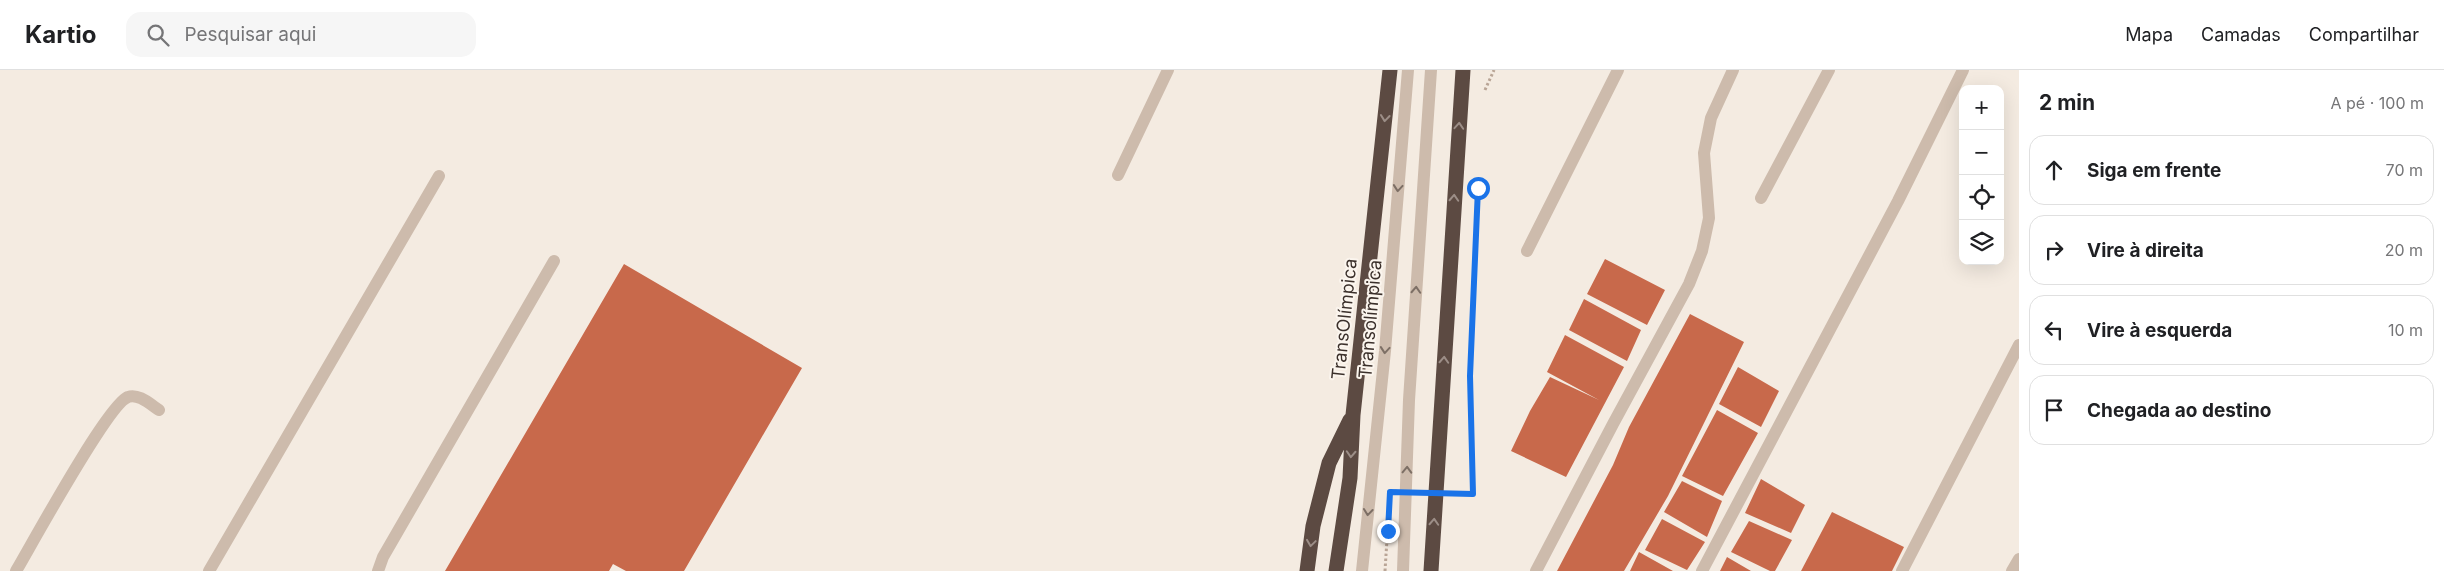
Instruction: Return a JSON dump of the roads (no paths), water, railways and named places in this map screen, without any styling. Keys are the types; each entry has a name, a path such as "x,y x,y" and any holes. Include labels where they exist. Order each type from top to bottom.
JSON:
{"highway":[{"name":"TransOlímpica","path":"1336,571 1350,478 1353,415 1390,70"},
{"path":"1431,571 1463,70"},
{"path":"1307,571 1314,526 1329,463 1353,415"}],"street":[{"path":"1118,176 1168,70"},
{"name":"Transolímpica","path":"1362,571 1385,351 1408,70"},
{"path":"1403,571 1410,390 1431,70"},
{"path":"1527,251 1618,70"},
{"path":"1536,571 1689,284 1699,259 1709,218 1704,153 1712,118 1733,70"},
{"path":"1761,198 1829,70"},
{"path":"1702,571 1894,210 1963,70"},
{"path":"209,571 439,176"},
{"path":"378,571 383,556 554,261"},
{"path":"1902,571 2019,344"},
{"path":"16,571 103,423 122,400 130,396 142,399 159,410"},
{"path":"2012,571 2019,559"}]}
